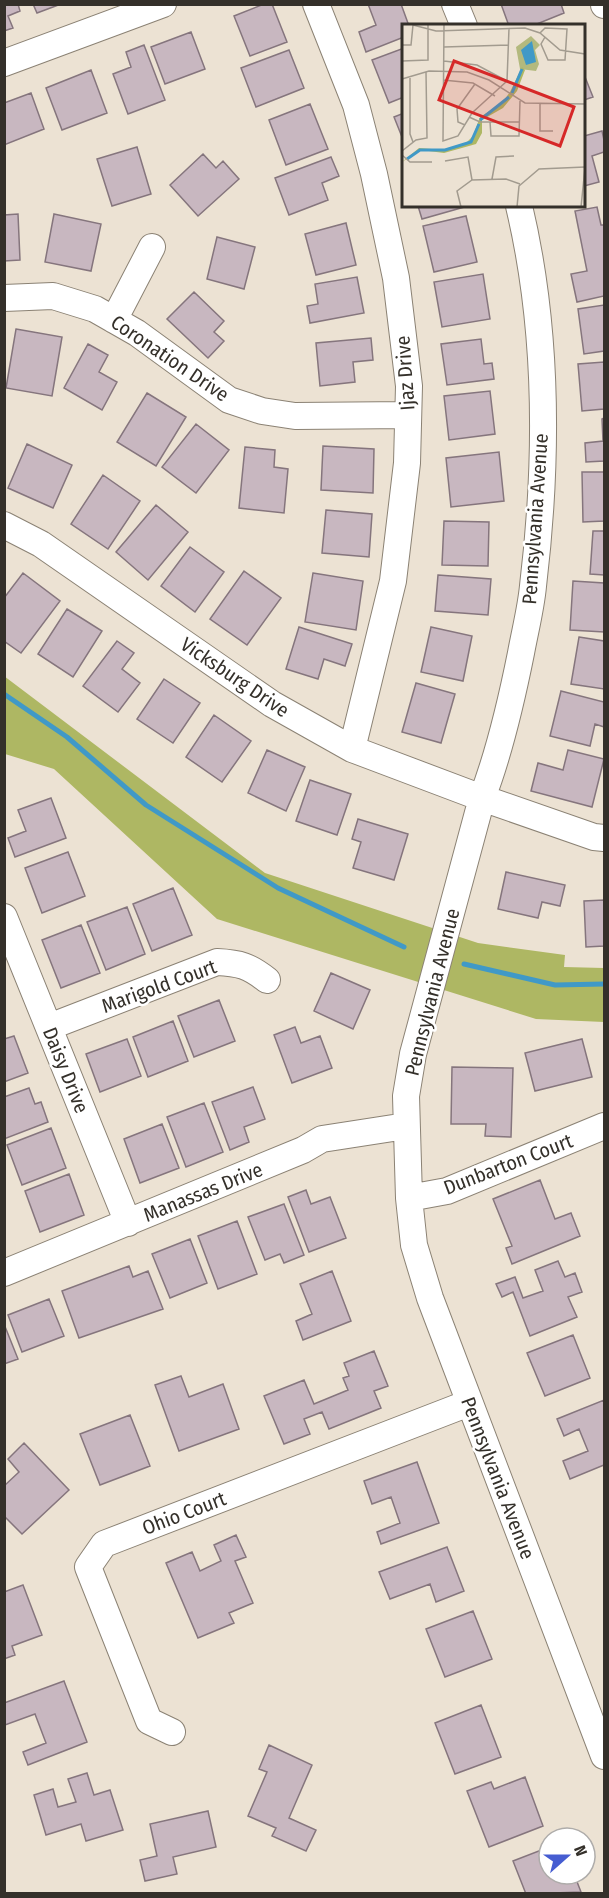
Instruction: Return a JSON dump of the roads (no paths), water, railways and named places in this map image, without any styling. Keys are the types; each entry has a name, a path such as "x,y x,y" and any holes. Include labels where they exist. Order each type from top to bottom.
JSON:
{"street":[{"path":"4,63 163,4"},
{"name":"Ijaz Drive","path":"316,4 356,105 374,174 396,278 409,386 407,463 393,581 352,748"},
{"path":"455,4 463,24"},
{"name":"Pennsylvania Avenue","path":"519,207 536,299 543,388 540,503 533,587 498,757 482,798 413,1054 406,1096 409,1198 414,1245 430,1298 604,1756"},
{"path":"114,320 152,247"},
{"name":"Coronation Drive","path":"4,298 53,296 95,309 136,333 230,400 262,411 294,416 408,415"},
{"name":"Vicksburg Drive","path":"4,525 41,544 272,704 352,748 482,798 594,837 604,838"},
{"name":"Daisy Drive","path":"4,916 128,1223"},
{"name":"Marigold Court","path":"49,1027 218,962 238,963 255,970 267,980"},
{"name":"Manassas Drive","path":"4,1273 303,1150 322,1139 406,1126"},
{"name":"Dunbarton Court","path":"409,1198 447,1191 604,1126"},
{"name":"Ohio Court","path":"172,1732 149,1721 88,1567 104,1544 469,1403"}],"waterway":[{"path":"4,694 67,737 146,805 278,888 404,947"},
{"path":"464,964 555,985 604,984"}]}
